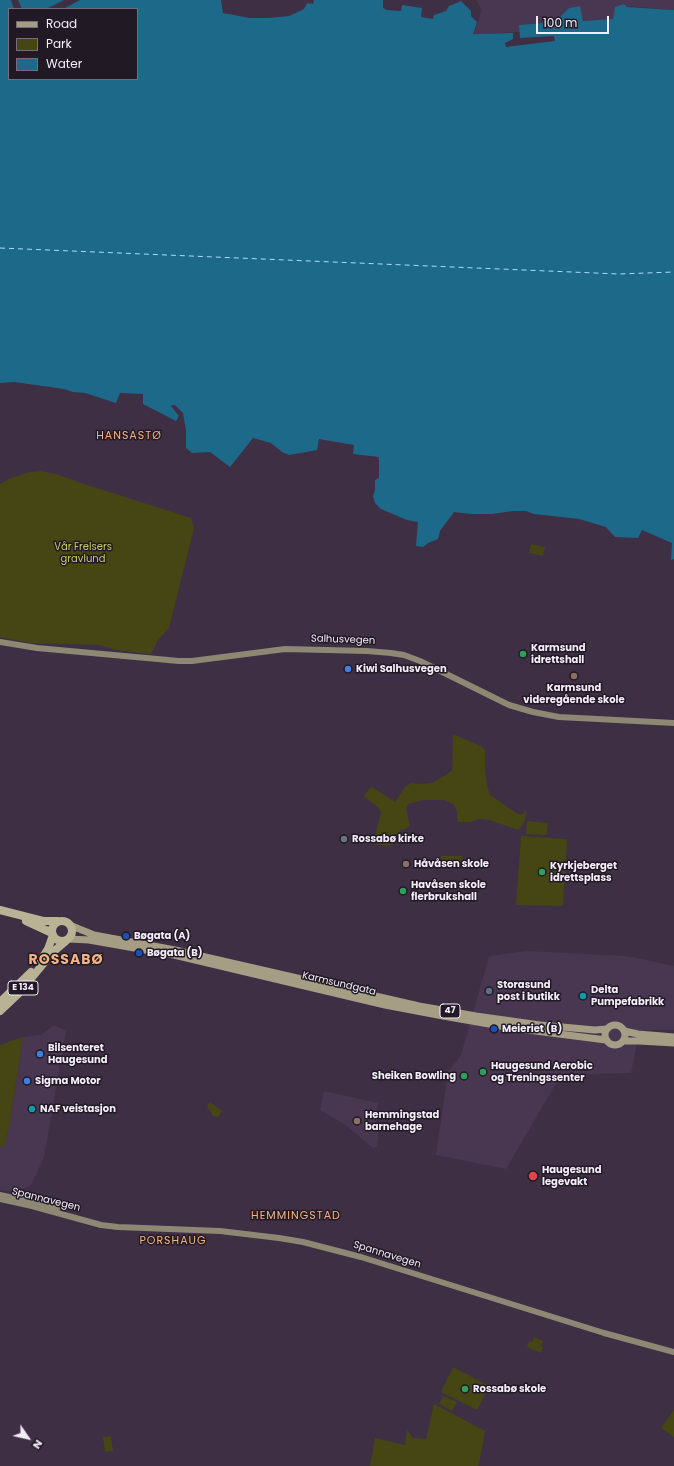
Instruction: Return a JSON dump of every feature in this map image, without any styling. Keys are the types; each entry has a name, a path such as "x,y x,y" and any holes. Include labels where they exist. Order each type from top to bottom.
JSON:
{"highway":[{"path":"0,910 44,921 65,921 72,926 73,933 68,940 57,940 52,934 26,921 0,914"},
{"name":"E 134","path":"0,1002 38,964 48,949 53,926 58,921"},
{"name":"E 134","path":"0,1011 19,993 53,952 68,940"}],"main road":[{"name":"Salhusvegen","path":"0,642 37,648 116,654 178,662 285,649 391,653 404,655 420,661 509,705 533,712 559,717 674,722"},
{"name":"Karmsundgata","path":"72,926 94,935 175,950 419,1006 533,1024 595,1030 607,1029"},
{"name":"Karmsundgata","path":"68,940 89,940 174,955 385,1005 443,1016 512,1028 606,1040"},
{"name":"47","path":"607,1029 610,1026 616,1025 621,1027 624,1031 638,1034 674,1037"},
{"path":"606,1040 605,1033 607,1029"},
{"path":"623,1041 625,1036 624,1031"},
{"name":"47","path":"606,1040 614,1045 620,1044 623,1041 674,1043"},
{"name":"Spannavegen","path":"0,1195 50,1207 86,1221"},
{"name":"Spannavegen","path":"0,1199 86,1221 118,1227 236,1232 303,1242 361,1256 604,1333 674,1352"}],"shaded area":[{"path":"476,0 674,0 674,10 626,6 613,19 583,21 580,6 569,8 555,22 520,25 520,32 473,34 482,10"},
{"path":"527,951 627,956 674,966 674,1030 640,1030 631,1073 561,1075 506,1169 436,1155 448,1072 461,1055 489,956"},
{"path":"54,1025 66,1031 44,1157 30,1186 16,1192 0,1190 0,1147 4,1147 9,1129 23,1037 41,1035"},
{"name":"Hemmingstad barnehage","path":"324,1091 378,1103 374,1118 379,1130 377,1146 373,1148 344,1124 320,1110"}],"green space":[{"name":"Vår Frelsers gravlund","path":"40,471 56,474 191,518 194,528 169,628 158,640 151,654 116,650 100,645 31,643 0,637 0,484 9,479 30,472"},
{"path":"531,544 545,547 543,556 529,553"},
{"path":"453,734 482,747 485,750 485,771 490,795 518,814 523,814 526,809 526,817 522,826 518,830 490,820 480,819 470,822 458,822 457,811 453,804 445,800 423,800 408,804 406,809 410,825 406,829 400,830 392,845 377,845 374,841 381,812 379,808 364,796 372,787 395,802 405,787 411,783 432,783 446,775 452,770"},
{"path":"527,821 548,823 547,835 526,834"},
{"name":"Kyrkjeberget idrettsplass","path":"521,836 567,839 563,906 516,905"},
{"path":"441,856 462,856 462,864 441,864"},
{"path":"23,1037 9,1129 4,1147 0,1147 0,1045"},
{"path":"210,1102 222,1111 218,1117 213,1116 207,1106"},
{"path":"534,1337 543,1341 541,1353 527,1347 529,1341 532,1342"},
{"name":"Rossabø skole","path":"453,1367 489,1386 477,1410 441,1392"},
{"path":"443,1396 457,1402 452,1411 439,1404"},
{"path":"434,1404 485,1431 478,1466 370,1466 375,1438 405,1445 407,1430 413,1438 426,1439"},
{"path":"674,1410 674,1437 661,1428"},
{"path":"111,1436 113,1451 105,1452 103,1437"}],"water":[{"path":"0,0 11,0 14,8 8,8 8,80 138,80 138,8 65,8 80,0 221,0 223,13 250,18 269,18 289,16 304,9 307,3 313,4 314,0 383,0 383,8 387,10 401,11 402,5 422,8 421,17 433,19 434,15 446,11 449,6 461,1 471,11 471,16 477,22 473,34 513,33 513,39 505,43 506,47 555,41 554,36 520,38 519,25 555,22 569,8 580,6 583,21 613,19 615,7 624,4 627,7 674,10 674,559 671,560 672,543 642,530 638,538 615,537 606,527 579,519 534,514 526,511 492,514 454,512 440,531 438,539 423,547 416,546 418,522 407,520 381,509 375,503 373,496 375,490 375,480 379,478 379,457 353,454 354,445 319,439 317,450 289,455 282,452 271,443 253,438 230,467 210,452 192,453 186,448 186,430 183,413 175,405 171,406 179,416 176,421 143,404 143,394 120,393 116,403 85,393 73,392 64,389 14,382 0,383"},
{"path":"18,0 64,0 48,8 22,8"}],"ferry route":[{"path":"0,248 619,274 674,272"}],"place":[{"name":"Karmsund idrettshall","path":"523,654"},
{"name":"Kiwi Salhusvegen","path":"348,669"},
{"name":"Karmsund videregående skole","path":"574,676"},
{"name":"Rossabø kirke","path":"344,839"},
{"name":"Håvåsen skole","path":"406,864"},
{"name":"Kyrkjeberget idrettsplass","path":"542,872"},
{"name":"Havåsen skole flerbrukshall","path":"403,891"},
{"name":"Bøgata (A)","path":"126,936"},
{"name":"Bøgata (B)","path":"139,953"},
{"name":"Storasund post i butikk","path":"489,991"},
{"name":"Delta Pumpefabrikk","path":"583,996"},
{"name":"Meieriet (B)","path":"494,1029"},
{"name":"Bilsenteret Haugesund","path":"40,1054"},
{"name":"Haugesund Aerobic og Treningssenter","path":"483,1072"},
{"name":"Sheiken Bowling","path":"464,1076"},
{"name":"Sigma Motor","path":"27,1081"},
{"name":"NAF veistasjon","path":"32,1109"},
{"name":"Hemmingstad barnehage","path":"357,1121"},
{"name":"Haugesund legevakt","path":"533,1176"},
{"name":"Rossabø skole","path":"465,1389"}],"district":[{"name":"HANSASTØ","path":"129,436"},
{"name":"ROSSABØ","path":"66,960"},
{"name":"HEMMINGSTAD","path":"296,1216"},
{"name":"PORSHAUG","path":"173,1241"}]}
